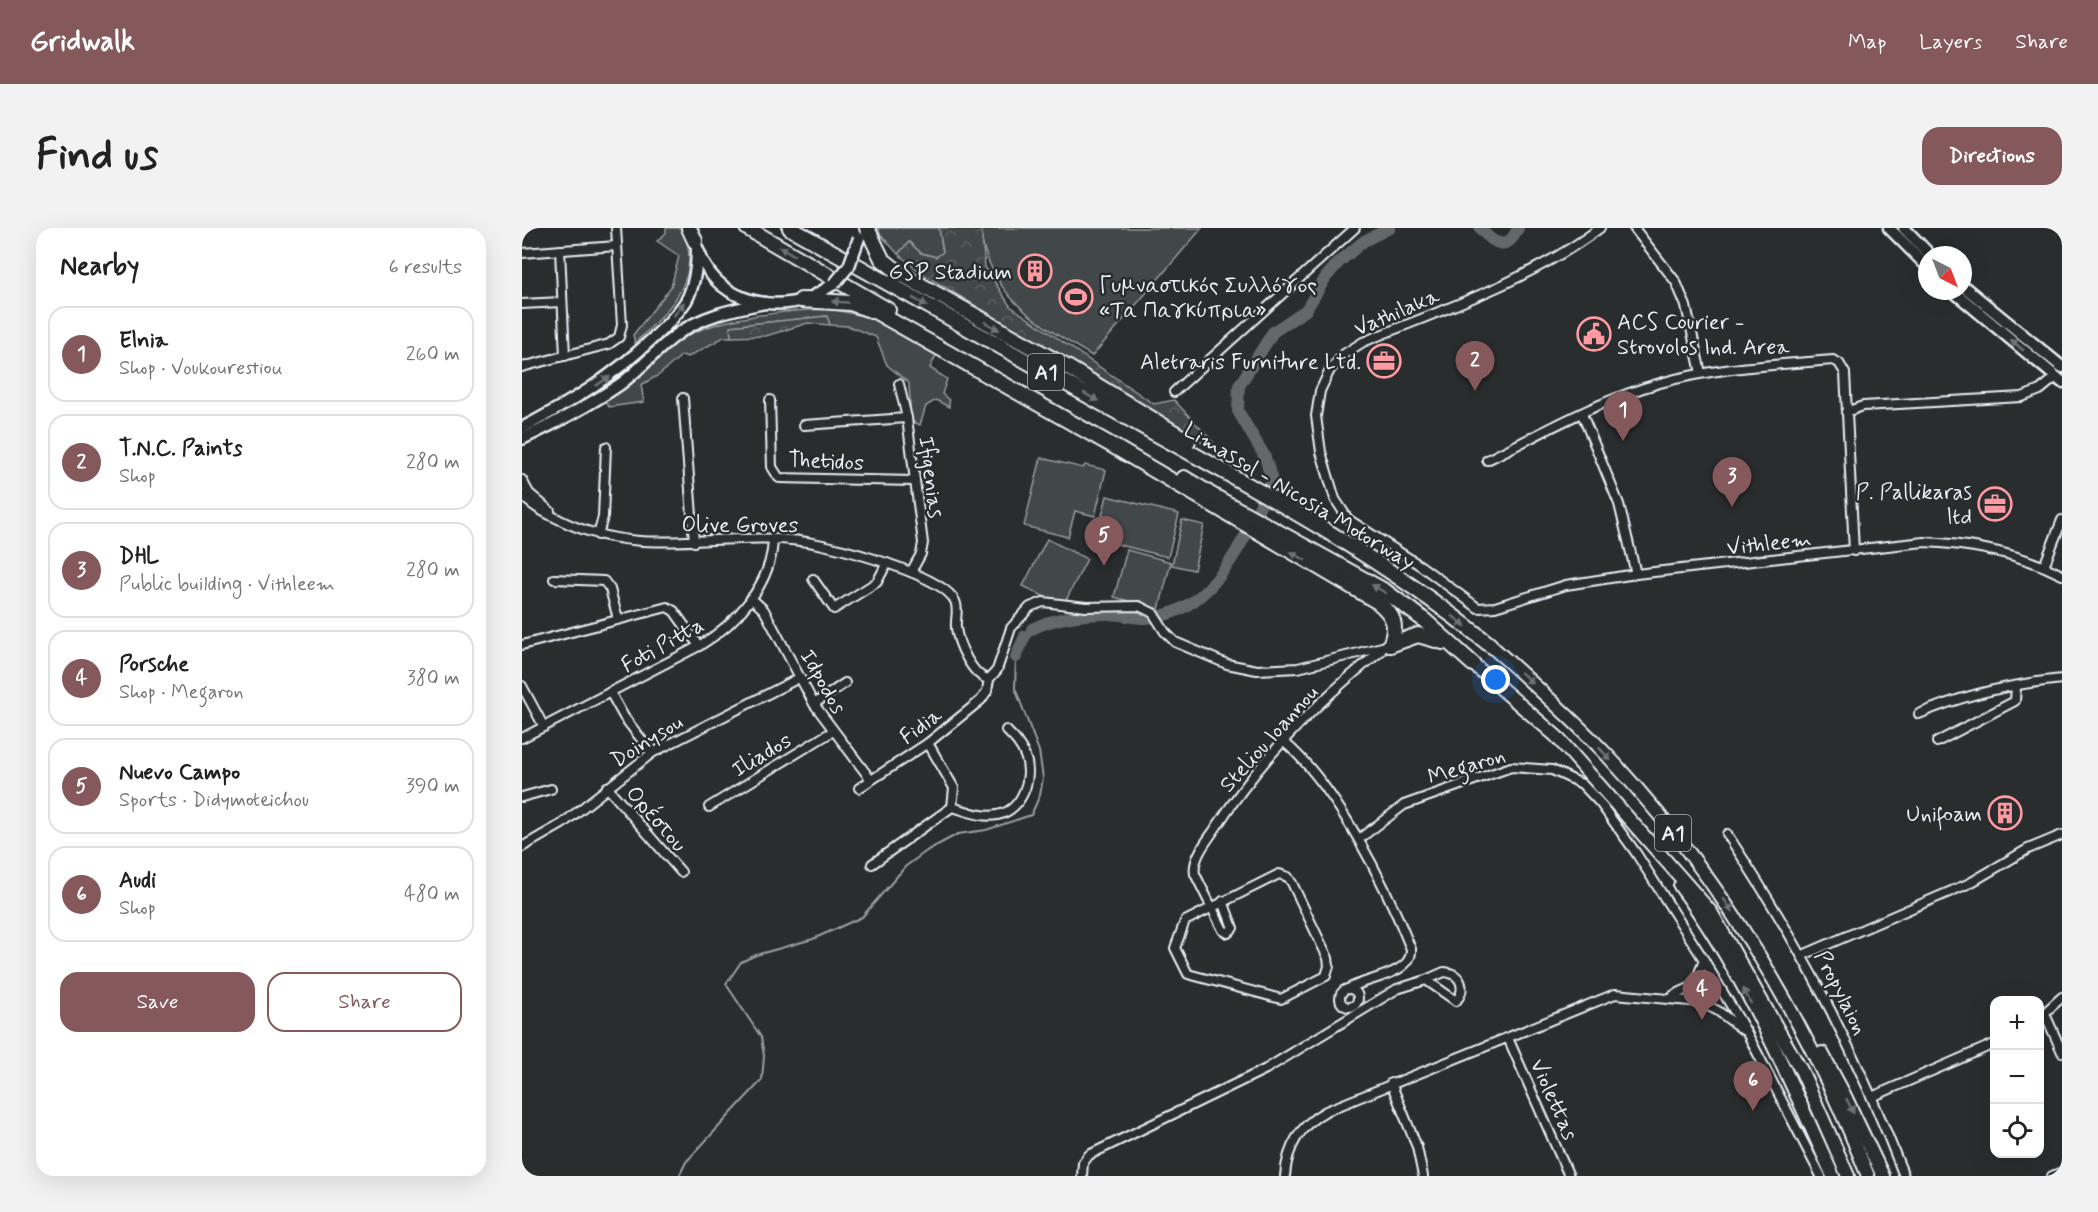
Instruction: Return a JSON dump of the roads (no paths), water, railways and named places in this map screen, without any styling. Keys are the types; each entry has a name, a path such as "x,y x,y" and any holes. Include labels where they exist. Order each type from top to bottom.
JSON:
{"highway":[{"path":"689,228 696,239"},
{"name":"A1","path":"747,228 1384,591 1458,650 1556,736 1711,912 1802,1072 1848,1176"},
{"name":"Limassol - Nicosia Motorway","path":"790,228 1272,493 1366,554 1440,606 1490,645 1564,712 1650,804 1719,894 1767,966 1825,1077 1868,1176"},
{"path":"862,231 882,259 901,274 1067,367 1224,467"},
{"path":"801,300 850,303 876,312 1113,446 1385,608 1391,613 1395,623 1390,645"},
{"path":"1113,446 1208,492"},
{"path":"1390,645 1418,635 1437,639 1458,650"},
{"path":"1631,820 1707,926 1770,1039 1833,1176"},
{"path":"1767,966 1800,1016 1844,1094 1883,1176"},
{"path":"1762,1000 1827,1163"}],"main road":[{"path":"1889,228 1918,257"},
{"path":"1904,228 1921,246"},
{"path":"523,436 581,410 621,383 676,335 696,323 735,309 812,297 834,284 849,266 862,231"},
{"path":"696,239 702,259 726,290 742,299 765,303"},
{"path":"523,436 613,375 666,326 689,293 697,261 696,239"},
{"path":"1972,294 2060,376"},
{"path":"1964,300 2060,376"}],"street":[{"path":"522,367 609,344 621,334 616,228"},
{"path":"1174,392 1355,228"},
{"name":"Vathilaka","path":"1478,608 1421,566 1348,519 1335,500 1323,461 1316,416 1320,391 1330,370 1344,354 1363,342 1493,290 1561,253 1600,228"},
{"path":"1634,228 1676,282 1686,306 1701,374"},
{"path":"522,253 617,246"},
{"path":"560,250 565,356"},
{"path":"522,304 562,302"},
{"path":"1487,460 1608,401 1649,386 1701,374 1825,360 1839,363 1845,373 1854,551"},
{"path":"1846,412 1863,406 2022,397 2040,390 2060,376"},
{"name":"Ifigenias","path":"899,384 907,418 922,543 921,554 911,572"},
{"path":"683,398 694,542"},
{"name":"Thetidos","path":"770,400 772,467 780,478 913,481"},
{"path":"1582,414 1619,504 1636,574"},
{"path":"804,424 907,418"},
{"path":"598,536 603,517 606,447"},
{"name":"Olive Groves","path":"522,480 535,499 568,524"},
{"name":"Olive Groves","path":"524,498 568,524 598,536 657,543 773,539 818,543 911,572 944,590 954,600 958,636 972,666 979,675 988,679"},
{"path":"2044,566 2062,520"},
{"name":"Foti Pitta","path":"522,738 699,646 726,628 751,598 768,563 773,539"},
{"name":"Vithleem","path":"1478,608 1495,607 1566,585 1636,574 1924,542 1951,543 2002,552 2044,566 2062,576"},
{"path":"813,579 834,609 878,582 887,563"},
{"path":"554,579 604,581 610,589 618,619"},
{"name":"Idpodos","path":"751,598 764,610 814,704 871,780"},
{"name":"Fidia","path":"859,788 928,743 981,700 987,691 988,679 997,670 1011,628 1034,605 1043,602 1086,607 1131,604 1154,615 1175,642 1227,664 1257,670 1298,668 1376,651 1390,645"},
{"path":"522,645 618,619 671,608 699,646"},
{"name":"Steliou Ioannou","path":"1223,901 1233,928 1230,933 1224,931 1195,874 1197,860 1242,788 1350,676 1390,645"},
{"name":"Doinysou","path":"522,847 558,827 652,753 800,678"},
{"path":"1919,714 1955,699 2062,679"},
{"path":"814,704 845,683"},
{"path":"522,686 544,727"},
{"path":"1937,742 2015,702 2016,686"},
{"path":"610,692 624,717 652,753"},
{"path":"952,807 992,816 1005,813 1015,806 1025,789 1028,769 1020,746 1006,730"},
{"name":"Iliados","path":"709,807 833,732"},
{"path":"1284,742 1298,755 1359,839 1411,953 1405,965 1342,993 1341,1001 1354,1010"},
{"path":"872,864 952,807 954,798 952,783 928,743"},
{"name":"Megaron","path":"1359,839 1404,805 1510,767 1552,770 1582,784 1600,803 1704,960 1747,1033 1821,1176"},
{"name":"Ορέστου","path":"607,787 681,872"},
{"path":"522,797 551,789"},
{"name":"Propylaion","path":"1727,834 1803,955 1874,1096 1904,1176"},
{"path":"1803,955 1970,883 2028,849 2062,835"},
{"path":"1273,875 1288,877 1328,958 1329,966 1326,976 1281,999 1191,976 1177,955 1176,943 1185,921 1223,901 1273,875"},
{"path":"1666,997 1686,992 1694,986 1704,960"},
{"path":"1082,1176 1083,1163 1089,1155 1266,1069 1354,1010 1397,989 1426,980 1449,973 1461,982 1461,992 1456,1001 1426,980"},
{"path":"1354,1010 1358,996 1370,982"},
{"path":"1348,989 1355,991 1358,996"},
{"path":"1285,1176 1291,1146 1309,1122 1326,1111 1615,994 1666,997 1707,1005 1747,1033"},
{"path":"2044,1014 2062,997"},
{"path":"2044,1020 2062,1052"},
{"name":"Violettas","path":"1508,1038 1569,1176"},
{"path":"1874,1096 1990,1046"},
{"path":"1391,1083 1417,1147 1423,1176"},
{"path":"2052,1176 2062,1172"}],"waterway":[{"path":"1032,629 1059,619 1079,616 1108,614 1145,618 1170,613 1191,603 1210,587 1239,547 1272,481 1265,457 1238,411 1239,386 1273,332 1306,310 1326,277 1339,262 1364,241 1390,228"},
{"path":"1480,228 1490,239 1500,243 1510,241 1518,228"},
{"path":"1016,657 1025,636"},
{"path":"679,1176 686,1162 762,1080 764,1056 761,1037 726,984 741,962 756,955 813,939 862,917 906,866 928,850 958,834 986,830 1031,815 1040,795 1043,778 1039,751 1015,688 1016,657"}],"place":[{"name":"GSP Stadium","path":"1035,271"},
{"name":"Γυμναστικός Συλλόγος «Τα Παγκύπρια»","path":"1076,297"},
{"name":"ACS Courier - Strovolos Ind. Area","path":"1594,334"},
{"name":"Aletraris Furniture Ltd.","path":"1384,361"},
{"name":"T.N.C. Paints","path":"1475,391"},
{"name":"Elnia","path":"1623,441"},
{"name":"P. Pallikaras ltd","path":"1995,504"},
{"name":"DHL","path":"1732,507"},
{"name":"Nuevo Campo","path":"1104,566"},
{"name":"Unifoam","path":"2005,813"},
{"name":"Porsche","path":"1702,1020"},
{"name":"Audi","path":"1753,1111"}]}
